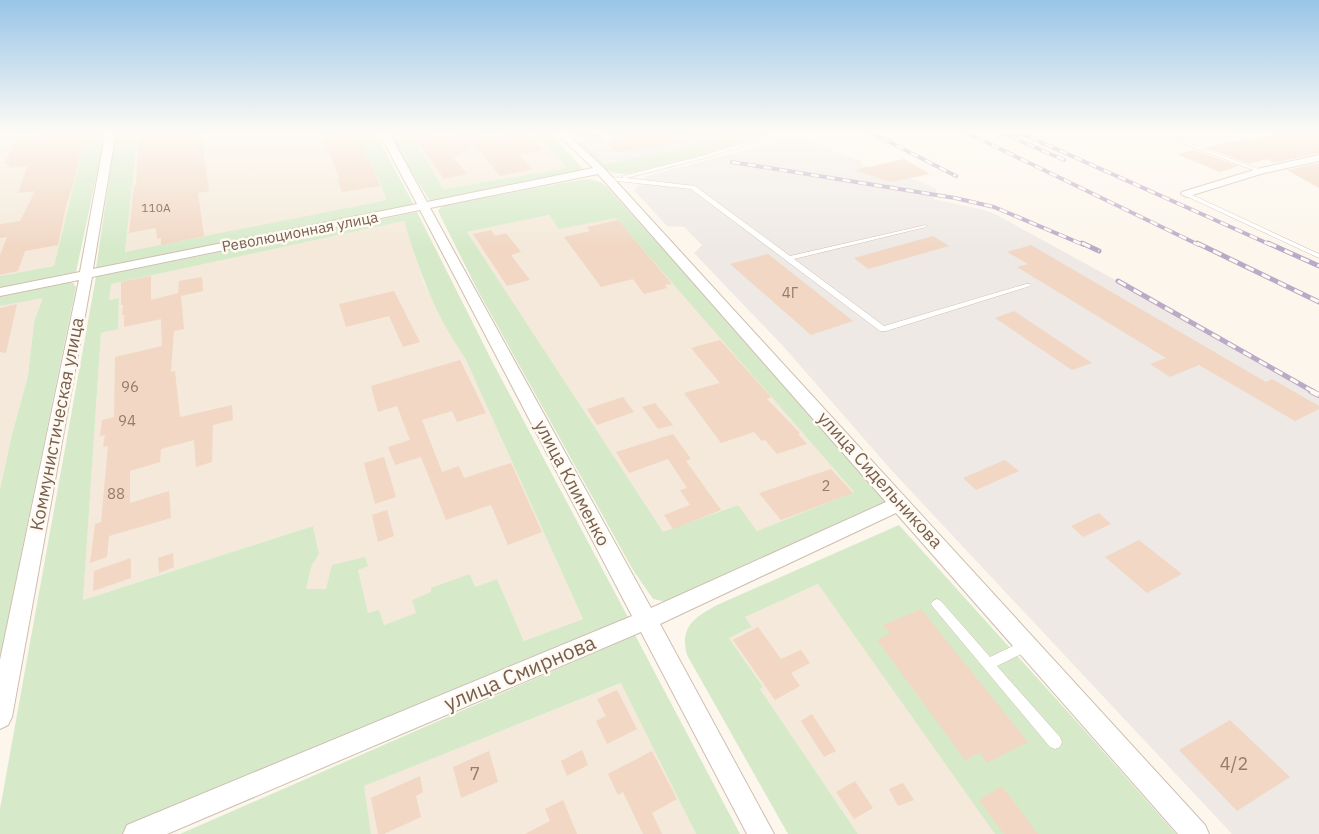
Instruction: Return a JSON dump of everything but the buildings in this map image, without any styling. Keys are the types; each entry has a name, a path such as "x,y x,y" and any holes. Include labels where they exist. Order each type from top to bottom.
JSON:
{"street":[{"name":"Коммунистическая улица","path":"0,717 86,275 104,170"},
{"name":"улица Клименко","path":"404,170 761,834"},
{"name":"улица Сидельникова","path":"601,170 1196,834"},
{"path":"1186,194 1266,170"},
{"name":"Революционная улица","path":"0,292 424,207 609,177"},
{"name":"улица Смирнова","path":"136,834 646,620 901,503"}],"lane":[{"path":"609,177 642,170"},
{"path":"609,177 693,187 883,329 1028,285"},
{"path":"1186,194 1319,256"},
{"path":"790,258 924,226"},
{"path":"937,604 1055,742"},
{"path":"988,664 1028,645"}],"shaded area":[{"path":"0,170 77,170 54,266 0,276"},
{"path":"134,170 375,170 388,200 125,253"},
{"path":"432,170 557,170 443,189"},
{"path":"670,170 876,170 901,179 906,176 937,189 933,199 984,210 997,215 1319,392 1319,834 1232,834 894,473 783,346 694,253 702,245 684,227 667,226 634,190 647,176"},
{"path":"549,215 559,229 616,217 854,492 757,531 737,505 663,533 467,232"},
{"path":"404,221 424,283 450,335 465,358 583,619 524,641 497,579 475,587 470,574 432,592 417,613 384,625 368,614 358,570 365,557 326,589 306,589 312,565 319,554 313,526 83,600 101,333 118,328 119,299 109,300 110,284"},
{"path":"44,297 34,322 28,376 11,438 0,490 0,306"},
{"path":"818,584 1164,834 858,834 760,689 763,687 729,638 752,627 745,617"},
{"path":"622,683 696,834 371,834 363,786"}],"green space":[{"path":"77,170 98,170 76,272 0,288 0,276 54,266"},
{"path":"110,170 134,170 125,252 387,200 375,170 395,170 413,203 408,206 96,269"},
{"path":"410,170 432,170 443,189 556,170 585,171 430,201"},
{"path":"607,170 644,170 627,174"},
{"path":"589,179 602,183 607,187 891,503 672,601 653,599 633,570 478,291 438,211 441,207 447,205","holes":["549,215 559,229 616,218 854,492 757,531 738,505 663,532 467,232"]},
{"path":"417,212 493,363 630,621 141,834 0,834 0,809 96,277","holes":["404,221 436,309 465,358 583,619 524,641 497,579 475,587 470,574 431,588 431,592 412,600 416,613 384,625 379,610 368,613 358,570 368,566 365,557 332,565 326,589 306,589 312,565 319,554 313,526 83,600 101,333 118,329 119,298 109,300 111,284"]},
{"path":"64,283 73,283 76,287 0,657 0,490 11,438 28,376 34,322 43,298 0,306 0,296"},
{"path":"899,525 1176,834 995,834 818,584 745,617 752,627 729,638 763,687 760,689 858,834 788,834 687,655 685,637 687,630 702,614 717,605"},
{"path":"635,635 740,834 696,834 621,683 364,786 371,834 180,834"}],"railway":[{"path":"781,170 955,198 994,207 1084,245"},
{"path":"944,170 956,176"},
{"path":"1044,170 1199,245"},
{"path":"1103,170 1271,245"},
{"path":"1082,243 1099,251"},
{"path":"1197,243 1319,302"},
{"path":"1268,243 1319,266"},
{"path":"1118,281 1314,392"},
{"path":"1311,391 1319,395"}]}
